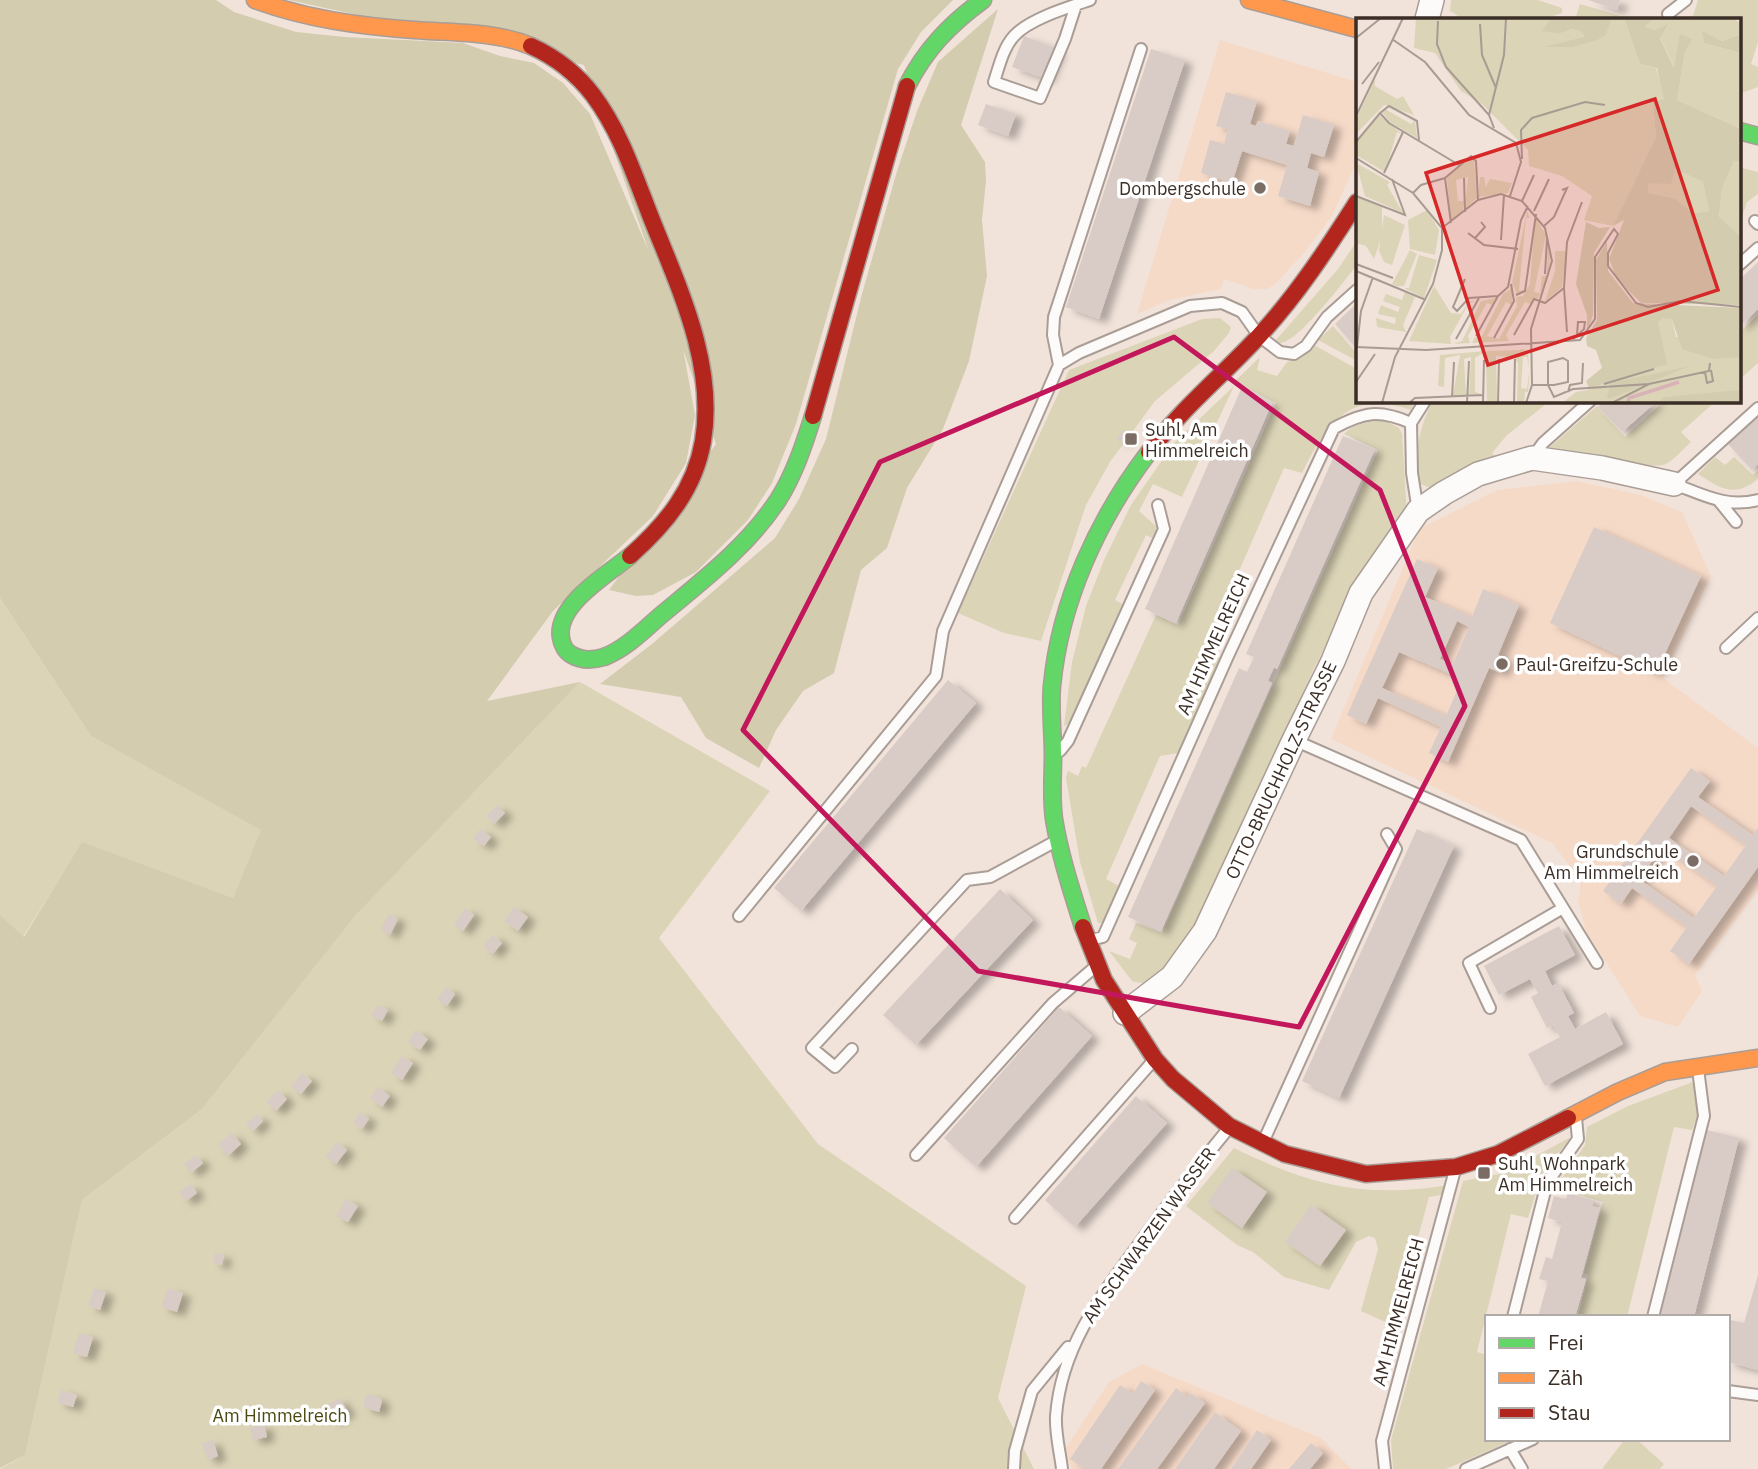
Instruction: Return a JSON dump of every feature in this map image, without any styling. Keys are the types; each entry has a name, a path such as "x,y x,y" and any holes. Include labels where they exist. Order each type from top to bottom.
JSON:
{"main road":[{"path":"255,0 321,21 474,35 522,43 559,62 578,77 594,96 618,136 692,328 704,384 705,415 697,466 676,508 643,545 580,597 564,616 560,631 564,648 576,657 589,659 611,653 671,607 740,546 775,506 800,454 811,422 904,93 922,57 939,36 983,0"},
{"path":"1249,0 1356,29"},
{"path":"1740,131 1758,136"},
{"path":"1356,204 1306,281 1259,336 1168,426 1124,485 1080,574 1066,614 1052,685 1054,817 1087,941 1097,965 1154,1059 1173,1079 1229,1126 1285,1154 1366,1174 1456,1167 1498,1154 1618,1092 1665,1072 1758,1058"}],"street":[{"path":"1427,18 1432,0"},
{"name":"OTTO-BRUCHHOLZ-STRASSE","path":"1125,1013 1172,977 1205,931 1333,661 1361,593 1418,511 1478,474 1532,458 1602,468 1674,484"}],"lane":[{"path":"1076,5 1040,98 993,82 1014,35 1033,23 1076,5 1090,0"},
{"path":"1668,14 1686,0"},
{"path":"740,916 936,676 943,631 1059,365 1053,335 1054,317 1141,49"},
{"path":"1740,264 1758,248"},
{"path":"1059,365 1079,353 1190,306 1222,303 1242,312 1259,336 1280,352 1294,354 1306,346 1326,317 1356,291"},
{"path":"1418,511 1412,473 1411,423 1424,402"},
{"path":"1532,458 1543,443 1589,402"},
{"path":"1758,408 1674,484 1719,501 1742,504 1758,500"},
{"name":"AM HIMMELREICH","path":"1087,941 1103,937 1228,656 1334,428 1359,415 1393,415 1411,423"},
{"path":"1719,501 1736,522"},
{"path":"1052,761 1068,741 1164,529 1158,506"},
{"path":"1726,648 1758,618"},
{"path":"1294,740 1521,841 1597,963"},
{"path":"1263,1143 1396,849 1387,834"},
{"path":"852,1049 835,1067 812,1048 967,880 990,877 1059,839"},
{"path":"1490,1008 1469,964 1563,908"},
{"path":"916,1154 1053,1003 1097,965"},
{"path":"1015,1218 1154,1059"},
{"path":"1654,1315 1704,1116 1697,1066"},
{"path":"1514,1315 1547,1183 1578,1139 1575,1115"},
{"name":"AM SCHWARZEN WASSER","path":"1062,1469 1055,1417 1065,1365 1076,1338 1097,1300 1229,1126"},
{"name":"AM HIMMELREICH","path":"1385,1469 1382,1441 1456,1167"},
{"path":"1014,1469 1014,1451 1032,1391 1076,1338"},
{"path":"1730,1391 1758,1395"},
{"path":"1466,1469 1528,1441"},
{"path":"1510,1449 1522,1469"}],"highlighted area":[{"path":"1174,337 1380,490 1465,706 1299,1027 978,971 743,730 880,462"}],"shaded area":[{"path":"0,0 216,0 234,12 296,32 463,43 500,56 534,63 563,83 590,114 671,303 680,332 695,415 686,463 653,516 553,611 487,701 580,682 356,915 202,1109 82,1200 25,1455 0,1468 0,915 24,937 82,842 233,898 261,830 91,736 0,598"},
{"path":"289,0 953,0 921,32 898,69 796,424 772,483 748,520 696,572 653,595 636,596 609,590 716,444 584,65"},
{"path":"998,9 961,125 985,162 986,181 982,220 987,276 969,361 943,429 907,488 887,548 861,570 834,673 803,691 776,730 759,768 706,738 681,697 600,684 652,644 775,538 799,499 826,439 862,294 917,111 938,62"},
{"name":"Dombergschule","path":"1220,40 1356,82 1356,163 1333,214 1305,252 1275,284 1267,289 1254,289 1224,279 1221,289 1170,300 1137,314"},
{"path":"1576,481 1641,495 1682,512 1711,576 1663,678 1758,748 1758,890 1695,975 1702,991 1678,1027 1640,1016 1586,931 1578,900 1581,881 1552,843 1331,739 1419,529 1497,490"},
{"path":"1142,1364 1321,1438 1351,1469 1072,1469 1064,1451 1109,1382"}],"green space":[{"path":"1451,0 1538,0 1562,8 1562,13 1546,18 1461,18 1450,11"},
{"path":"1698,0 1758,0 1758,42 1751,64 1758,67 1758,87 1740,94 1740,18 1692,18"},
{"path":"1580,4 1628,18 1575,18"},
{"path":"1740,167 1758,172 1758,194 1747,202 1740,223"},
{"path":"1356,242 1356,266 1331,297 1298,333 1280,343 1276,340 1338,269"},
{"path":"1758,315 1758,363 1740,379 1740,332"},
{"path":"1220,318 1231,327 1229,333 1214,351 1155,401 1110,462 1086,505 1041,641 1004,633 958,613 1069,370 1202,319"},
{"path":"1333,326 1356,353 1356,360 1318,340"},
{"path":"1314,345 1356,368 1356,402 1415,402 1411,410 1390,405 1371,404 1356,407 1343,414 1332,425 1302,473 1284,468 1205,649 1222,659 1178,753 1160,756 1106,879 1119,886 1105,920 1098,923 1080,862 1066,778 1068,771 1078,776 1082,766 1086,768 1156,615 1178,625 1276,403 1234,382 1260,357 1257,370 1277,376 1287,362 1301,358"},
{"path":"1234,386 1182,497 1153,484 1139,511 1157,527 1152,538 1146,535 1115,600 1122,604 1070,723 1064,726 1072,662 1086,606 1104,560 1131,505 1174,443"},
{"path":"1432,402 1549,402 1507,435 1492,453 1499,460 1433,489 1418,483 1419,441"},
{"path":"1663,402 1715,402 1681,432 1691,442 1666,464 1658,466 1628,463 1550,447 1597,406 1625,437"},
{"path":"1384,420 1399,428 1402,434 1407,516 1351,597 1314,668 1202,922 1176,957 1159,974 1143,983 1133,981 1109,951 1130,959 1137,943 1129,939 1136,923 1162,933 1378,450 1344,434 1357,425"},
{"path":"1715,457 1725,465 1734,457 1753,475 1758,471 1758,479 1735,490 1714,484 1698,474"},
{"path":"0,598 91,736 262,830 233,898 82,843 23,937 0,915"},
{"name":"Am Himmelreich","path":"580,682 770,791 659,938 818,1144 1026,1286 998,1398 1034,1469 0,1469 25,1455 82,1200 202,1109 356,915"},
{"path":"1693,1082 1700,1108 1692,1130 1674,1127 1627,1315 1578,1315 1588,1275 1584,1273 1603,1202 1555,1188 1585,1145 1587,1127 1628,1106"},
{"path":"1571,1137 1541,1176 1528,1218 1511,1214 1477,1352 1485,1354 1485,1441 1510,1441 1446,1469 1393,1469 1391,1440 1463,1181 1504,1173"},
{"path":"1234,1148 1288,1171 1338,1186 1390,1190 1449,1185 1446,1194 1429,1197 1394,1326 1361,1311 1378,1249 1375,1238 1369,1236 1356,1242 1329,1290 1284,1277 1186,1206"},
{"path":"1623,1441 1638,1441 1664,1464 1660,1469 1602,1469"}],"building":[{"path":"1588,0 1620,0 1617,10"},
{"path":"1024,36 1058,49 1046,79 1012,67"},
{"path":"1151,49 1185,60 1099,319 1066,307"},
{"path":"1226,92 1257,101 1250,124 1256,126 1258,121 1290,131 1286,144 1294,146 1303,115 1334,125 1324,157 1311,153 1307,168 1319,172 1310,206 1278,196 1287,165 1242,151 1232,183 1201,173 1210,140 1224,144 1228,129 1216,126"},
{"path":"986,104 1016,114 1008,136 978,125"},
{"path":"1758,262 1758,309 1740,326 1740,279"},
{"path":"1356,304 1356,348 1335,324"},
{"path":"1241,389 1272,403 1176,623 1145,609"},
{"path":"1604,402 1656,402 1622,432 1598,407"},
{"path":"1758,416 1758,464 1752,470 1728,444"},
{"path":"1123,430 1127,433 1121,442 1117,439"},
{"path":"1343,436 1375,449 1277,669 1274,667 1268,681 1272,683 1161,931 1128,917 1239,668 1247,672 1254,657 1246,654"},
{"path":"1594,527 1701,576 1656,673 1550,623"},
{"path":"1417,559 1438,568 1425,597 1472,617 1483,589 1519,605 1498,655 1507,659 1501,673 1489,668 1448,762 1429,753 1441,727 1378,698 1366,724 1347,715","holes":["1457,621 1469,627 1453,664 1440,659","1399,652 1455,676 1452,683 1459,686 1446,716 1382,688"]},
{"path":"948,680 976,703 801,911 774,888"},
{"path":"1691,768 1710,781 1698,797 1753,835 1758,828 1758,867 1689,964 1670,951 1687,927 1632,888 1621,904 1603,891","holes":["1691,806 1746,845 1724,876 1669,838","1662,847 1717,886 1694,918 1639,879"]},
{"path":"497,805 505,813 494,824 486,816"},
{"path":"480,829 491,837 484,846 473,839"},
{"path":"1417,829 1454,846 1339,1098 1302,1081"},
{"path":"1000,889 1033,920 916,1045 883,1015"},
{"path":"514,907 528,917 518,931 504,921"},
{"path":"465,908 474,915 463,931 454,925"},
{"path":"389,914 398,919 390,935 381,929"},
{"path":"1559,926 1575,955 1545,971 1552,986 1558,983 1574,1013 1568,1016 1575,1029 1606,1012 1623,1044 1545,1086 1528,1054 1560,1037 1553,1025 1547,1028 1531,997 1538,993 1530,979 1499,995 1484,966"},
{"path":"493,935 502,943 493,954 483,946"},
{"path":"446,987 455,994 447,1006 437,999"},
{"path":"377,1005 388,1010 382,1021 371,1016"},
{"path":"1059,1007 1092,1036 976,1167 944,1138"},
{"path":"415,1030 428,1039 420,1050 408,1042"},
{"path":"402,1056 413,1063 402,1080 391,1073"},
{"path":"302,1073 312,1081 301,1094 291,1087"},
{"path":"378,1087 390,1096 382,1107 370,1098"},
{"path":"278,1090 287,1099 276,1111 266,1102"},
{"path":"1136,1096 1167,1123 1075,1227 1045,1200"},
{"path":"360,1112 369,1119 362,1129 353,1123"},
{"path":"257,1114 263,1121 253,1131 246,1124"},
{"path":"1707,1130 1739,1138 1695,1315 1661,1315"},
{"path":"232,1133 241,1144 228,1156 218,1144"},
{"path":"337,1142 347,1150 336,1164 326,1157"},
{"path":"196,1155 203,1163 191,1173 184,1164"},
{"path":"1588,1156 1594,1158 1591,1166 1585,1164"},
{"path":"1232,1168 1267,1192 1242,1228 1207,1203"},
{"path":"191,1184 197,1193 186,1201 179,1192"},
{"path":"1568,1193 1593,1200 1592,1206 1600,1208 1581,1278 1586,1279 1576,1315 1539,1315 1548,1281 1539,1279 1546,1257 1552,1259 1562,1222 1548,1218 1554,1196 1566,1199"},
{"path":"346,1199 358,1206 348,1222 336,1216"},
{"path":"1311,1205 1346,1230 1320,1266 1285,1242"},
{"path":"215,1253 224,1255 222,1265 213,1263"},
{"path":"1758,1275 1758,1370 1730,1363 1731,1320 1744,1323"},
{"path":"94,1288 106,1292 100,1310 88,1306"},
{"path":"168,1288 183,1293 177,1312 161,1307"},
{"path":"79,1333 93,1337 87,1357 73,1353"},
{"path":"1141,1381 1155,1390 1101,1469 1081,1469 1082,1467 1070,1459 1120,1385 1133,1394"},
{"path":"1176,1388 1188,1397 1191,1393 1205,1403 1157,1469 1118,1469"},
{"path":"61,1390 77,1395 73,1407 57,1402"},
{"path":"367,1394 382,1401 379,1412 363,1407"},
{"path":"339,1398 348,1411 333,1421 324,1408"},
{"path":"1215,1412 1241,1431 1214,1469 1175,1469"},
{"path":"264,1424 267,1437 253,1440 250,1428"},
{"path":"1257,1430 1271,1440 1251,1469 1231,1469"},
{"path":"213,1440 218,1456 208,1460 202,1444"},
{"path":"1311,1443 1323,1453 1310,1469 1289,1469"}],"traffic: fast":[{"path":"907,86 939,38 983,0"},
{"path":"1740,131 1758,136"},
{"path":"630,556 585,591 566,614 561,626 561,638 572,655 596,659 619,649 738,548 766,517 784,490 813,416"},
{"path":"1083,927 1063,860 1053,811 1051,694 1056,654 1063,623 1084,562 1113,505 1149,452"}],"traffic: slow":[{"path":"255,0 333,21 488,35 531,46"},
{"path":"1249,0 1356,29"},
{"path":"1568,1118 1665,1072 1758,1058"}],"traffic: jam":[{"path":"531,46 549,55 573,73 593,95 611,123 683,297 699,354 706,412 699,458 677,504 630,556"},
{"path":"813,416 907,86"},
{"path":"1149,452 1175,421 1273,320 1311,271 1356,204"},
{"path":"1083,927 1104,980 1155,1059 1173,1079 1229,1126 1285,1154 1366,1174 1456,1167 1498,1154 1568,1118"}],"place":[{"name":"Dombergschule","path":"1260,188"},
{"name":"Suhl, Am Himmelreich","path":"1131,439"},
{"name":"Paul-Greifzu-Schule","path":"1502,664"},
{"name":"Grundschule Am Himmelreich","path":"1693,861"},
{"name":"Suhl, Wohnpark Am Himmelreich","path":"1484,1173"}]}
